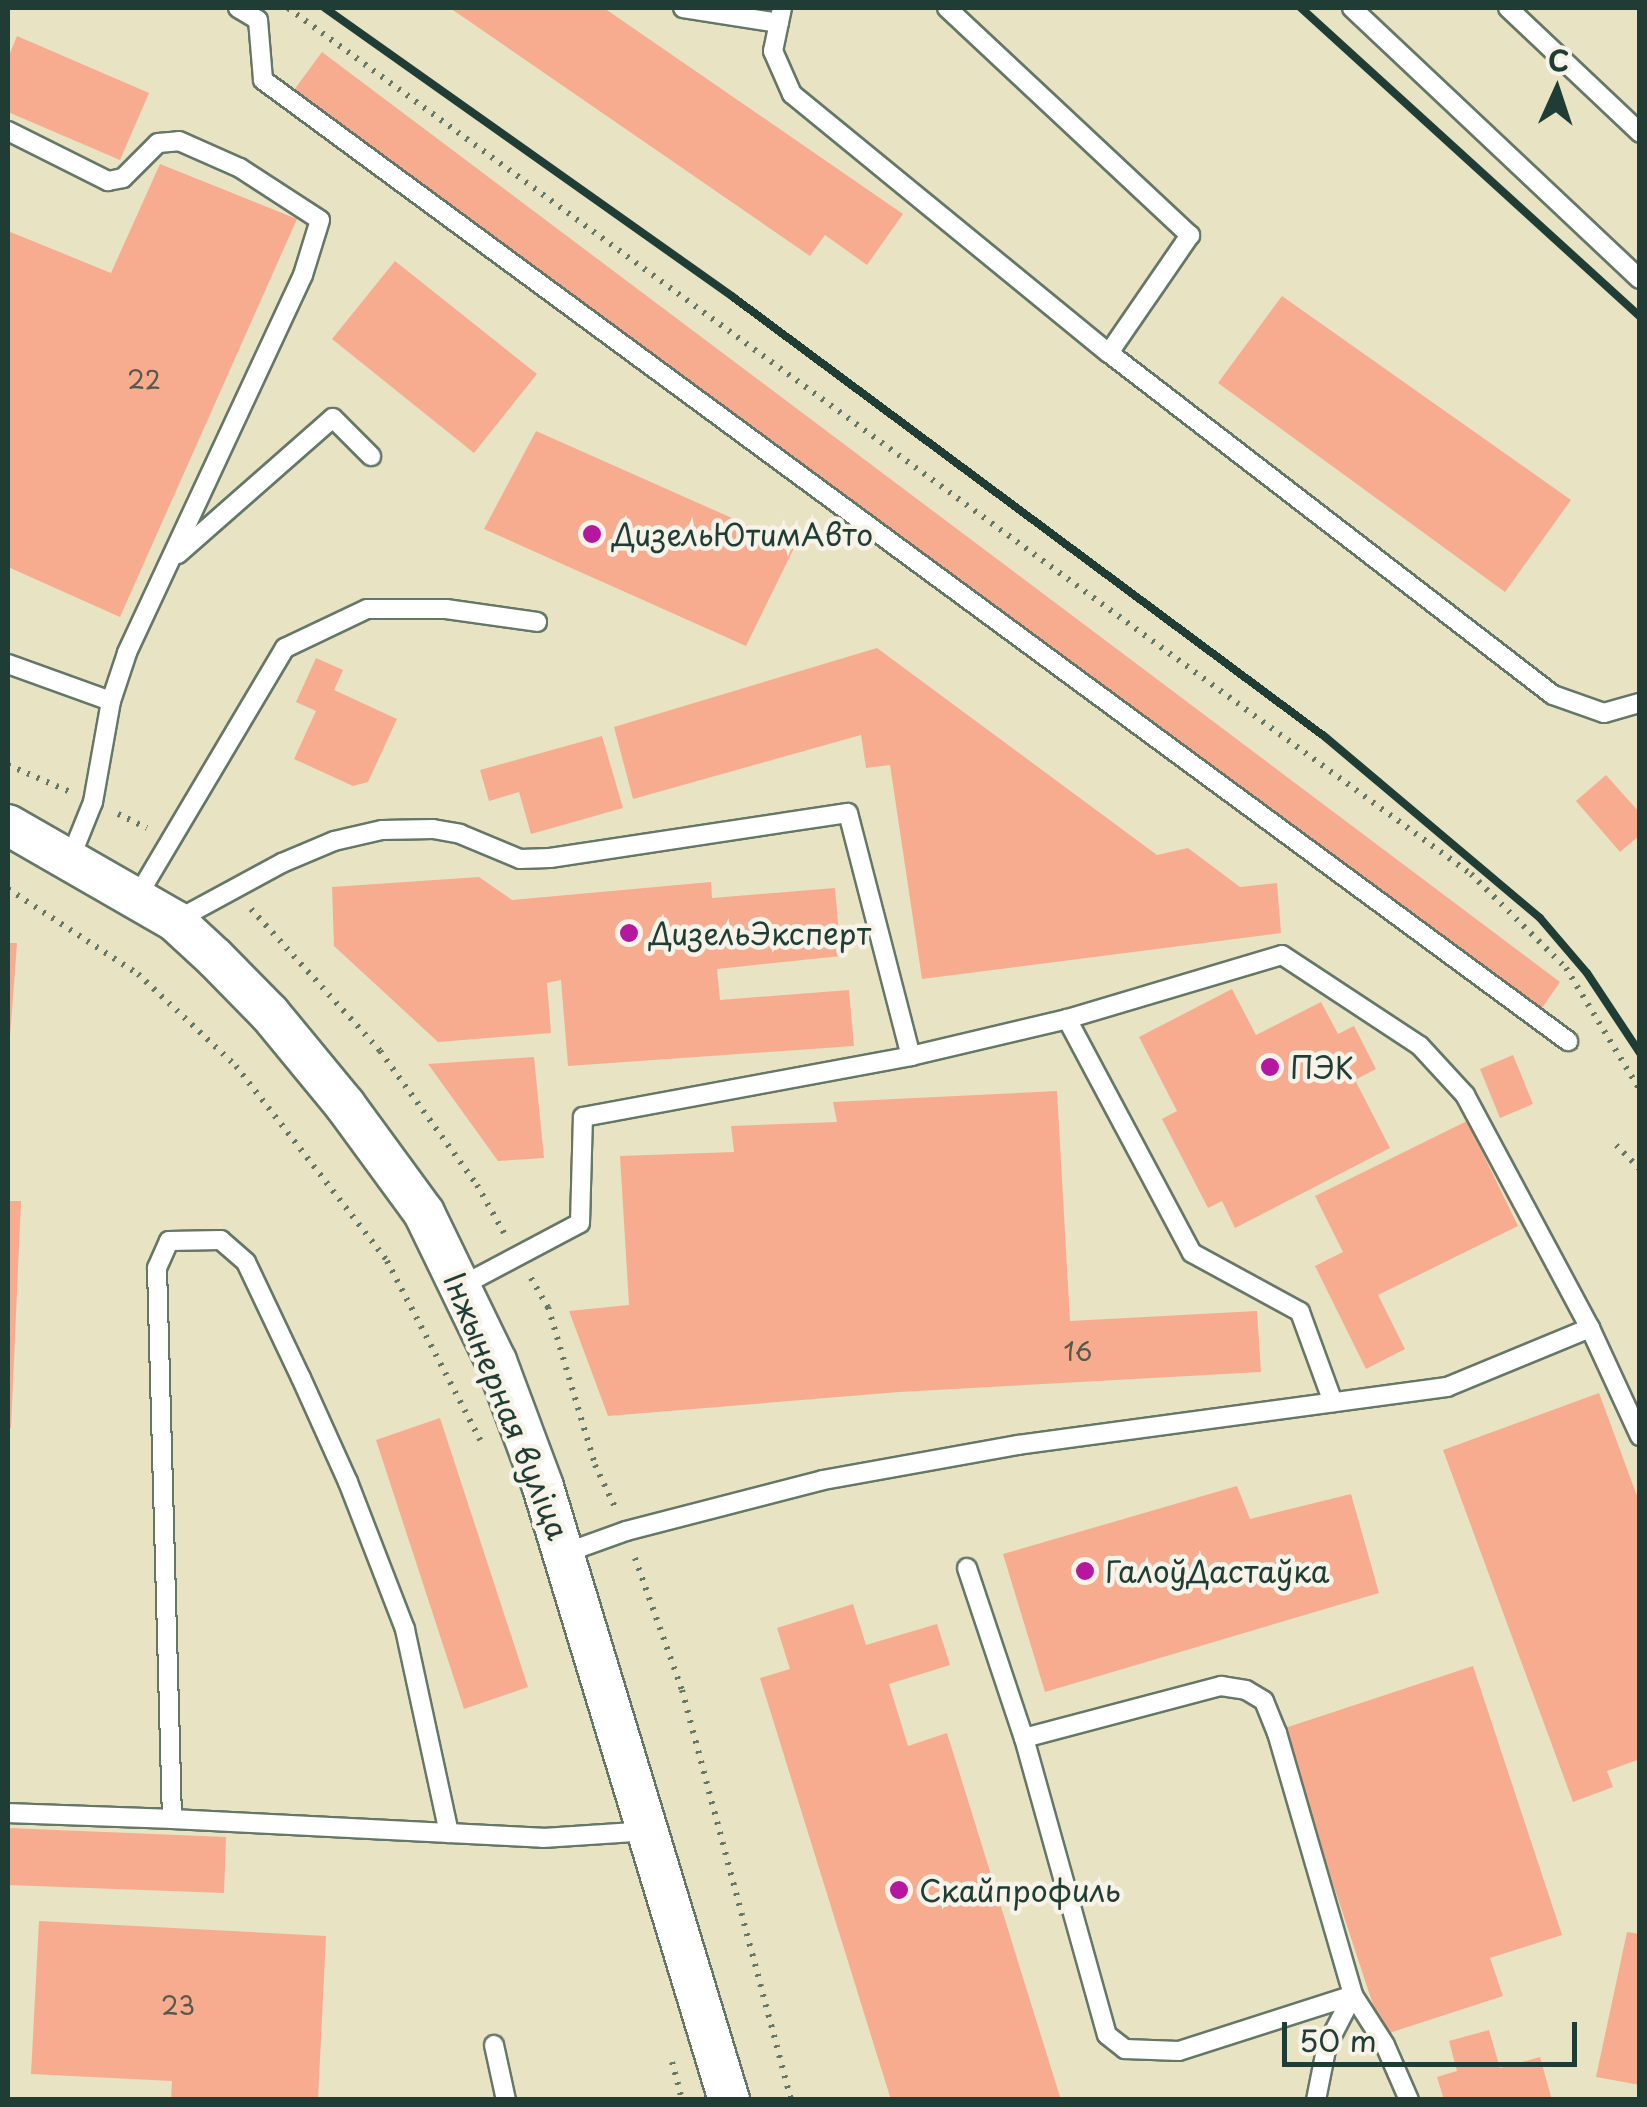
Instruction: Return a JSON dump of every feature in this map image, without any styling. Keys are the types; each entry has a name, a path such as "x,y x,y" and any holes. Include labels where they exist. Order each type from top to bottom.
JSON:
{"street":[{"name":"Інжынерная вуліца","path":"8,826 175,921 270,1014 397,1171 463,1285 496,1361 565,1553 729,2100"}],"lane":[{"path":"238,8 258,20 263,80 1568,1041"},
{"path":"683,8 780,15 773,52 792,94 1109,352 1552,695 1604,713 1640,703"},
{"path":"948,8 1190,235 1109,352"},
{"path":"1352,8 1640,279"},
{"path":"1508,8 1640,133"},
{"path":"8,131 108,181 123,178 158,142 179,141 240,168 320,220 303,275 127,653 111,701 93,802 70,859"},
{"path":"170,561 333,418 371,456"},
{"path":"138,898 285,648 367,609 446,609 537,622"},
{"path":"8,664 111,701"},
{"path":"175,921 282,863 334,840 382,830 446,832 520,859 550,858 848,814 911,1056"},
{"path":"463,1285 580,1222 583,1116 911,1056 1067,1019 1282,955 1420,1046 1465,1095 1590,1328 1640,1436"},
{"path":"1067,1019 1192,1253 1300,1312 1332,1402"},
{"path":"172,1820 157,1268 169,1241 221,1240 246,1262 294,1362 348,1482 398,1612 448,1833"},
{"path":"565,1553 626,1531 822,1480 1018,1445 1447,1387 1590,1328"},
{"path":"966,1568 1024,1738 1107,2034 1125,2049 1179,2052 1352,1995"},
{"path":"1024,1738 1222,1686 1246,1690 1264,1701 1278,1733 1352,1995 1386,2045 1409,2100"},
{"path":"8,1813 543,1838 650,1831"},
{"path":"1316,2100 1327,2046 1352,1995"},
{"path":"494,2044 506,2100"}],"path":[{"path":"288,8 1471,874 1566,968 1640,1090"},
{"path":"8,889 138,974 236,1066 387,1261 484,1448"},
{"path":"1616,1145 1640,1168"},
{"path":"667,2042 682,2100"}],"building":[{"path":"450,8 604,8 903,214 867,265 825,235 810,256"},
{"path":"17,36 149,93 120,160 8,112 8,58"},
{"path":"322,52 1560,982 1540,1011 294,90"},
{"path":"160,164 297,219 120,617 8,567 8,231 111,273"},
{"path":"395,261 537,374 474,453 332,339"},
{"path":"1282,296 1571,500 1505,592 1218,383"},
{"path":"536,431 795,546 746,646 484,529"},
{"path":"877,648 1157,855 1188,848 1240,887 1277,883 1281,933 922,979 890,765 866,768 861,735 633,799 614,727"},
{"path":"316,658 343,670 334,690 397,719 368,782 353,786 294,759 316,711 296,702"},
{"path":"602,736 623,808 531,834 519,792 489,801 480,770"},
{"path":"1606,775 1640,813 1640,835 1620,852 1576,801"},
{"path":"479,877 512,900 711,882 712,898 835,888 841,956 717,969 720,1000 849,990 854,1046 568,1066 561,980 547,983 551,1033 438,1042 334,946 332,887"},
{"path":"8,943 17,943 10,1037 8,1037"},
{"path":"1232,989 1256,1035 1321,1002 1338,1034 1354,1026 1376,1069 1355,1080 1390,1148 1235,1228 1222,1201 1208,1208 1162,1119 1177,1111 1139,1037"},
{"path":"1513,1055 1533,1104 1500,1118 1480,1069"},
{"path":"534,1057 544,1158 498,1161 428,1064"},
{"path":"1057,1091 1070,1321 1257,1311 1261,1372 899,1392 608,1416 569,1311 629,1305 620,1156 734,1152 731,1126 837,1122 833,1102"},
{"path":"1467,1121 1518,1226 1378,1295 1405,1349 1366,1369 1315,1266 1343,1252 1315,1196"},
{"path":"8,1201 21,1201 11,1428 8,1428"},
{"path":"1599,1393 1640,1504 1640,1759 1607,1771 1613,1787 1573,1802 1443,1450"},
{"path":"440,1418 528,1687 464,1709 376,1440"},
{"path":"1237,1486 1250,1519 1351,1494 1379,1593 1045,1692 1003,1554"},
{"path":"853,1604 866,1645 937,1624 950,1665 889,1684 908,1746 947,1733 1061,2100 891,2100 760,1678 790,1669 777,1628"},
{"path":"1473,1666 1562,1935 1490,1958 1503,1996 1383,2035 1282,1729"},
{"path":"8,1828 226,1837 224,1893 8,1885"},
{"path":"39,1921 326,1936 318,2100 171,2100 172,2081 31,2074"},
{"path":"1627,1932 1640,1934 1640,2085 1596,2077"},
{"path":"1489,2030 1500,2068 1540,2057 1552,2100 1444,2100 1437,2077 1457,2071 1449,2041"}],"railway":[{"path":"325,8 733,297 1324,736 1540,918 1587,973 1640,1053"},
{"path":"1301,8 1640,316"}],"place":[{"name":"ДизельЮтимАвто","path":"592,534"},
{"name":"ДизельЭксперт","path":"629,933"},
{"name":"ПЭК","path":"1270,1067"},
{"name":"ГалоўДастаўка","path":"1085,1571"},
{"name":"Скайпрофиль","path":"899,1890"}]}
